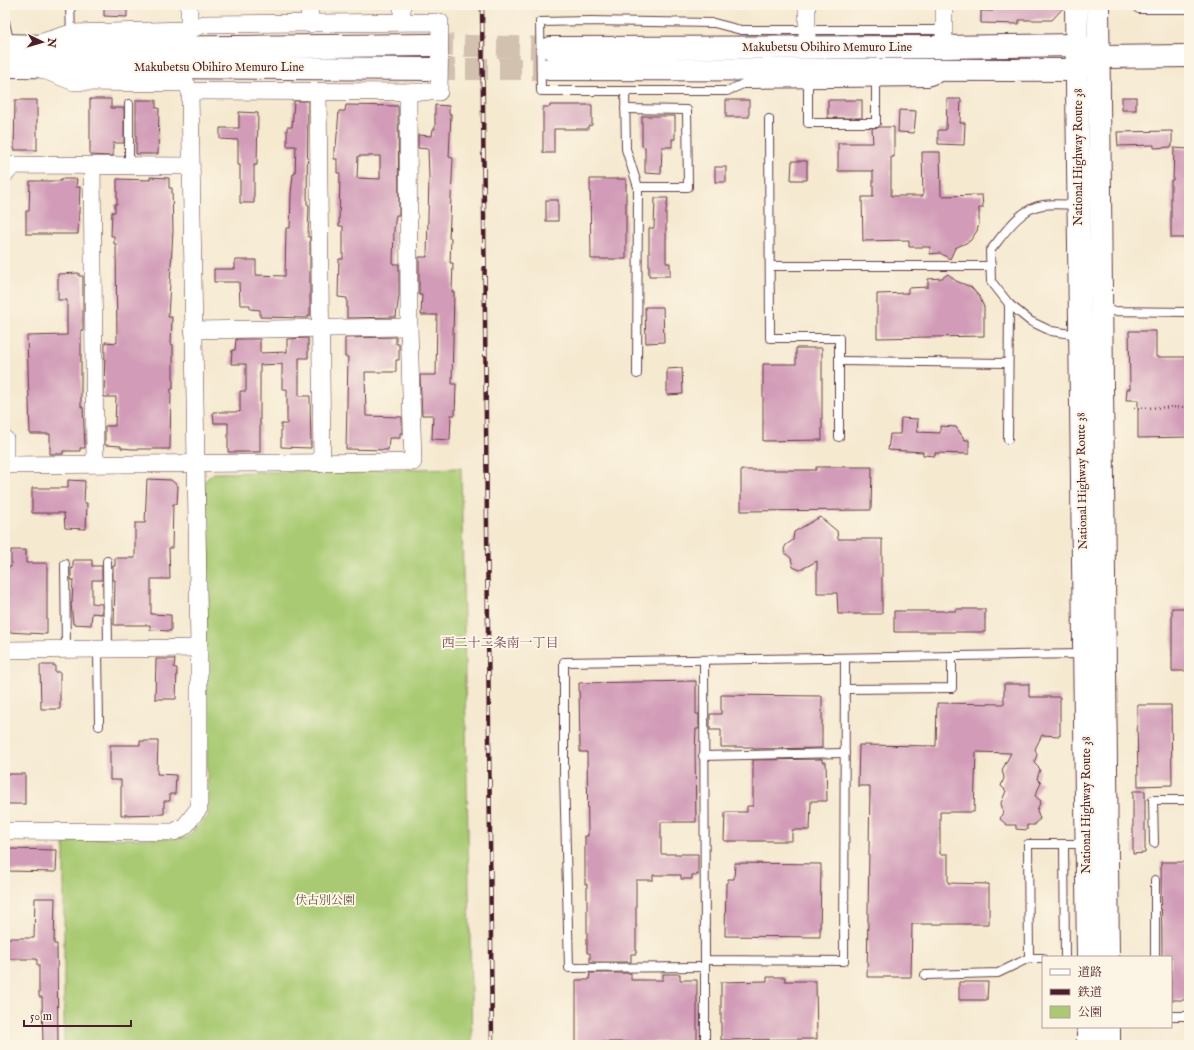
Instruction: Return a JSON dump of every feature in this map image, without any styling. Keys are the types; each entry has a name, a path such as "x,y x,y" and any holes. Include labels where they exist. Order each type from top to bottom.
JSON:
{"main road":[{"name":"National Highway Route 38","path":"1076,5 1078,70 1079,335 1108,956"},
{"name":"National Highway Route 38","path":"1088,956 1086,844 1095,655 1101,311 1098,5"},
{"name":"Makubetsu Obihiro Memuro Line","path":"551,48 807,38 944,39 1077,45 1099,57"},
{"name":"Makubetsu Obihiro Memuro Line","path":"8,45 36,44 127,48 431,45"},
{"path":"1078,70 1099,57 1189,56"},
{"name":"Makubetsu Obihiro Memuro Line","path":"5,66 433,69"},
{"name":"Makubetsu Obihiro Memuro Line","path":"549,69 1078,70"},
{"path":"1088,1028 1088,1045"},
{"path":"1109,1028 1109,1045"}],"street":[{"path":"189,5 189,30"},
{"path":"309,5 310,24"},
{"path":"807,5 807,38"},
{"path":"944,5 944,39"},
{"path":"36,44 71,33 189,30 204,24 310,24 402,13 440,22 439,92 190,91"},
{"path":"5,831 174,832 185,826 199,808 199,648 194,464 190,91 186,83 74,82 33,66"},
{"path":"318,92 322,464"},
{"path":"5,439 5,465 322,464 413,462 409,327 408,92"},
{"path":"5,174 14,165 190,166"},
{"path":"92,165 95,464"},
{"path":"193,330 320,327 409,327"},
{"path":"5,650 199,648"}],"lane":[{"path":"70,5 71,33"},
{"path":"1140,5 1139,9 1189,9"},
{"path":"807,38 741,30 714,23 590,21 540,22 541,91 727,91 743,84 928,82 960,69"},
{"path":"5,22 8,45"},
{"path":"808,84 808,123 876,123 876,83"},
{"path":"625,91 626,149 638,187 637,374"},
{"path":"129,104 129,165"},
{"path":"626,109 687,110 688,187 638,187"},
{"path":"769,119 770,338 839,338 839,437"},
{"path":"1079,205 1042,205 1026,212 990,251 991,281 1009,304 1030,321 1051,331 1079,335"},
{"path":"770,266 991,266"},
{"path":"1008,439 1009,304"},
{"path":"1101,311 1189,312"},
{"path":"839,362 1008,363"},
{"path":"99,726 107,561"},
{"path":"65,564 66,649"},
{"path":"845,658 844,961 569,968 564,771 564,662 952,656 1095,655"},
{"path":"845,689 952,688 952,656"},
{"path":"704,660 703,756 705,1045"},
{"path":"703,756 845,753"},
{"path":"1154,843 1153,800 1189,800"},
{"path":"1029,958 1028,844 1086,844"},
{"path":"1064,844 1065,956"},
{"path":"1155,880 1155,956"},
{"path":"925,975 998,972 1029,958 1042,958"},
{"path":"1172,1016 1189,1016"}],"path":[{"path":"1134,408 1189,407"}],"green space":[{"name":"伏古別公園","path":"461,468 472,1045 64,1045 64,839 186,838 208,816 201,484 214,473"}],"building":[{"path":"104,5 127,5 127,17 104,16"},
{"path":"993,5 1064,5 1064,7 1052,20 1019,20 1019,24 981,23 981,11 993,11"},
{"path":"1122,97 1136,97 1136,110 1122,110"},
{"path":"90,99 111,99 111,108 124,108 124,143 113,143 113,156 90,155"},
{"path":"947,99 961,99 960,123 965,123 964,145 938,144 938,130 946,130"},
{"path":"15,100 37,100 37,150 14,150"},
{"path":"136,100 156,100 156,108 159,108 158,154 136,154"},
{"path":"726,100 749,100 749,117 726,117"},
{"path":"828,100 862,100 862,118 828,118"},
{"path":"294,101 308,101 307,204 309,205 308,237 310,237 310,316 308,316 308,318 260,317 260,310 250,309 250,305 240,305 239,282 214,282 214,269 235,269 235,260 256,260 256,275 285,276 286,228 290,228 291,194 293,174 295,174 296,146 287,146 287,127 292,127"},
{"path":"346,105 398,106 399,215 396,215 394,229 393,264 399,264 399,295 396,317 347,318 347,298 338,297 339,259 343,259 343,226 339,226 340,173 337,173 337,159 334,159 334,147 336,147 339,111 345,111","holes":["358,156 380,156 380,179 357,178"]},
{"path":"435,105 449,106 449,114 451,114 449,157 453,158 449,238 451,238 450,263 453,263 452,292 454,292 452,384 456,384 455,415 451,415 450,440 432,439 433,415 422,415 420,375 436,375 437,315 421,315 422,295 419,295 419,257 427,257 429,177 428,149 418,148 418,135 432,136 433,129 435,129"},
{"path":"550,105 592,105 592,125 588,126 588,129 554,129 554,153 543,153 543,107 550,107"},
{"path":"899,110 916,111 914,133 898,132"},
{"path":"239,112 258,113 257,165 254,165 254,203 240,203 240,165 238,165 238,140 220,139 220,128 239,128"},
{"path":"642,116 675,116 675,139 672,139 672,147 662,147 661,174 645,173 645,147 642,146"},
{"path":"894,127 894,157 891,157 891,196 923,196 922,152 940,152 941,196 982,195 983,208 979,208 979,224 977,231 970,241 955,248 950,259 940,253 930,254 930,247 909,247 909,240 863,241 862,197 873,197 873,171 838,171 838,143 873,143 872,128"},
{"path":"1172,131 1172,147 1154,148 1154,145 1118,146 1117,132"},
{"path":"1174,148 1189,149 1189,238 1171,238 1171,180 1173,180"},
{"path":"792,161 807,161 807,180 791,180"},
{"path":"715,167 726,167 726,182 715,182"},
{"path":"150,177 169,178 169,188 172,188 173,231 168,317 172,317 171,344 173,345 173,389 171,389 170,449 132,449 121,448 121,446 105,445 105,426 115,426 116,397 104,397 105,342 117,343 116,244 114,244 114,236 111,236 112,212 115,212 115,204 117,204 117,179 150,180"},
{"path":"61,179 77,179 76,187 80,187 78,234 26,234 26,211 29,211 30,181 61,181"},
{"path":"590,179 626,179 626,259 591,259"},
{"path":"655,198 668,198 666,211 666,263 670,263 670,276 649,276 649,228 654,228"},
{"path":"546,200 558,200 558,221 546,221"},
{"path":"79,273 79,276 83,276 81,407 83,407 85,448 80,448 80,451 63,451 63,454 50,454 50,434 30,434 27,336 67,335 67,300 58,300 58,274"},
{"path":"948,274 956,281 971,287 979,296 984,307 984,336 877,338 877,294 908,293 908,288 928,287 928,279 942,278"},
{"path":"645,307 663,307 664,342 646,343"},
{"path":"1129,331 1156,331 1156,357 1189,357 1189,437 1138,438 1138,400 1126,400 1127,389 1130,389"},
{"path":"396,337 396,344 399,344 399,360 396,360 396,372 365,372 366,416 402,417 402,433 400,433 400,438 389,438 388,450 346,449 348,357 345,357 345,338"},
{"path":"308,338 308,358 299,358 299,396 310,396 311,448 281,447 281,424 287,424 287,389 282,389 282,364 260,365 260,452 228,452 228,423 214,423 213,412 240,412 240,391 246,391 246,364 231,364 232,350 235,350 236,339 260,339 260,353 287,352 287,339"},
{"path":"796,348 822,348 822,440 763,441 763,364 796,364"},
{"path":"682,368 683,394 667,395 667,369"},
{"path":"901,418 918,419 917,432 940,433 940,426 956,427 965,440 969,440 969,454 935,453 935,456 923,455 923,452 888,450 890,434 900,434"},
{"path":"816,467 872,467 871,510 741,511 741,470 816,470"},
{"path":"147,479 171,480 178,486 177,504 173,504 172,548 169,548 170,579 151,579 151,614 171,615 171,631 150,630 150,625 114,625 115,580 113,580 113,566 115,566 115,558 135,558 135,523 145,523"},
{"path":"68,480 85,481 84,503 87,503 86,529 65,528 64,513 32,513 32,488 68,488"},
{"path":"820,517 837,531 838,539 882,539 882,614 838,614 837,593 817,593 817,561 800,570 793,567 791,558 785,553 784,549 786,545 793,540 794,532"},
{"path":"11,550 26,550 26,563 47,563 47,634 6,632 5,567 11,567"},
{"path":"73,560 92,560 92,566 102,566 102,580 92,580 92,603 102,604 102,614 92,613 91,625 73,624 71,603 73,580 71,580 71,568 73,569"},
{"path":"1172,608 1189,608 1189,671 1172,671"},
{"path":"956,609 985,609 985,632 894,632 894,611 956,611"},
{"path":"156,659 175,659 174,668 177,668 176,699 155,699"},
{"path":"40,665 55,665 55,672 60,672 60,709 41,709"},
{"path":"696,681 696,714 699,714 699,729 696,729 695,750 696,822 661,822 661,854 698,854 698,875 692,875 692,879 681,879 681,875 653,875 653,880 636,880 636,954 631,954 631,962 590,962 590,953 587,953 587,884 585,884 585,836 588,836 587,752 580,752 579,683"},
{"path":"1004,684 1029,684 1029,697 1060,697 1060,736 1042,735 1035,749 1037,755 1034,763 1040,769 1037,779 1041,783 1035,796 1041,801 1037,810 1040,819 1035,823 1035,825 1027,825 1027,830 1016,829 1016,825 1007,825 1000,819 1003,812 1001,803 1006,791 1001,786 1004,778 1002,770 1011,753 976,752 974,812 940,812 940,854 948,854 948,883 989,884 989,924 912,924 911,977 867,977 870,786 858,786 859,745 936,746 937,703 1004,704"},
{"path":"721,695 822,696 822,748 753,749 753,747 721,747 721,730 710,730 710,714 721,714"},
{"path":"1137,705 1171,705 1172,785 1138,786"},
{"path":"140,741 158,741 157,774 176,775 175,794 170,794 170,801 164,801 164,814 121,815 121,780 110,780 110,745 140,745"},
{"path":"822,759 822,762 826,762 827,801 811,801 810,830 792,830 792,841 724,841 725,812 747,812 747,806 753,806 753,760"},
{"path":"5,774 25,774 25,804 5,804"},
{"path":"1133,791 1145,791 1145,853 1133,854"},
{"path":"8,849 57,850 56,872 8,871"},
{"path":"1161,862 1189,862 1189,1000 1172,1000 1172,956 1162,956"},
{"path":"735,863 821,864 820,937 725,936 726,883 728,883 728,879 734,879"},
{"path":"35,898 55,898 54,944 57,944 58,1045 43,1045 42,997 39,997 39,965 37,965 37,959 5,959 5,938 34,938"},
{"path":"590,973 631,973 631,980 663,980 663,974 680,974 680,980 697,980 697,1042 576,1042 576,980 589,980"},
{"path":"767,977 785,977 785,981 816,981 817,1039 721,1040 721,982 767,981"},
{"path":"959,982 988,982 987,1000 959,1000"}],"tunnel":[{"path":"431,45 551,48"},
{"path":"433,69 549,69"}],"railway":[{"path":"482,5 492,1045"}],"district":[{"name":"西二十二条南一丁目","path":"500,643"}]}
